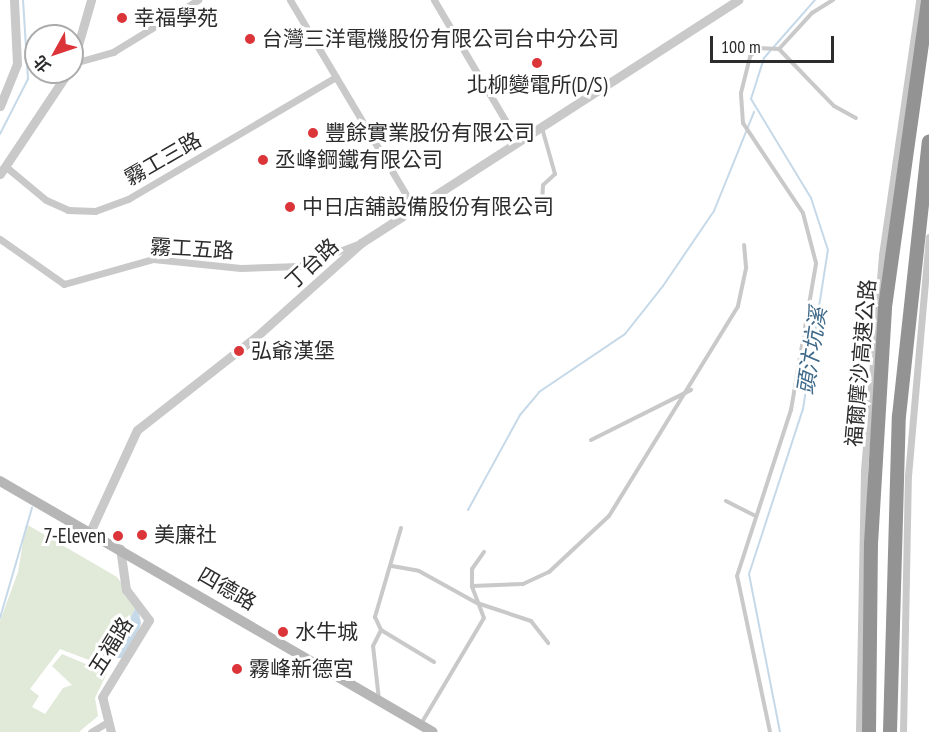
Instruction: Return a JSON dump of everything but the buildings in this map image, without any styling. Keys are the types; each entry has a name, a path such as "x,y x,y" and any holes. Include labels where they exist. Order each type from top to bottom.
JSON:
{"highway":[{"name":"福爾摩沙高速公路","path":"869,732 871,544 885,307 928,0"},
{"name":"福爾摩沙高速公路","path":"890,732 899,416 929,142"}],"main road":[{"name":"四德路","path":"0,481 120,548 427,729"}],"street":[{"path":"0,106 17,64 14,0"},
{"path":"84,25 91,0"},
{"path":"84,61 113,52 198,0"},
{"path":"290,0 412,205"},
{"path":"434,0 518,142"},
{"name":"丁台路","path":"90,532 137,430 257,336 361,243 412,205 542,127 738,0"},
{"path":"859,732 864,470 882,255 919,0"},
{"name":"霧工三路","path":"2,170 46,200 68,210 95,211 128,199 336,77"},
{"path":"2,170 60,84"},
{"path":"903,732 908,476 929,237"},
{"name":"霧工五路","path":"0,239 52,280 76,284 115,267 153,260 241,268 299,266 361,243"},
{"name":"五福路","path":"111,732 106,723 102,697 148,620 126,590 120,548"},
{"path":"91,732 106,723"}],"lane":[{"path":"779,49 812,13 833,0"},
{"path":"770,732 737,576 754,515 791,410 816,263 803,213 743,123 741,93 750,56 759,48 779,49 834,106 856,118"},
{"path":"542,127 555,174 543,185 542,205"},
{"path":"472,586 523,584 549,572 609,516 691,389 738,306 746,267 744,245"},
{"path":"591,440 691,389"},
{"path":"726,501 754,515"},
{"path":"401,528 392,566 375,617 381,630 434,662"},
{"path":"427,729 456,657 478,632 484,618 472,586 472,569 484,552"},
{"path":"392,566 419,571 477,603 531,621 548,643"},
{"path":"379,700 373,646 381,630"}],"green space":[{"path":"26,524 117,577 137,605 108,660 110,668 60,649 30,689 39,696 32,707 45,714 63,688 72,685 52,666 62,654 107,673 95,698 98,716 79,732 0,732 0,621 18,572"}],"water":[{"path":"137,605 141,623 137,637 122,658 109,658"}],"waterway":[{"path":"0,134 28,79 23,0"},
{"name":"頭汴坑溪","path":"780,732 749,574 803,409 828,250 811,198 751,99 764,58 815,0"},
{"path":"468,510 520,415 539,392 625,334 663,286 714,211 754,112"},
{"path":"0,618 32,508"}],"place":[{"name":"幸福學苑","path":"122,18"},
{"name":"台灣三洋電機股份有限公司台中分公司","path":"250,39"},
{"name":"北柳變電所(D/S)","path":"537,63"},
{"name":"豐餘實業股份有限公司","path":"313,133"},
{"name":"丞峰鋼鐵有限公司","path":"263,160"},
{"name":"中日店舖設備股份有限公司","path":"290,207"},
{"name":"弘爺漢堡","path":"239,351"},
{"name":"美廉社","path":"142,535"},
{"name":"7-Eleven","path":"118,536"},
{"name":"水牛城","path":"283,632"},
{"name":"霧峰新德宮","path":"237,669"}]}
